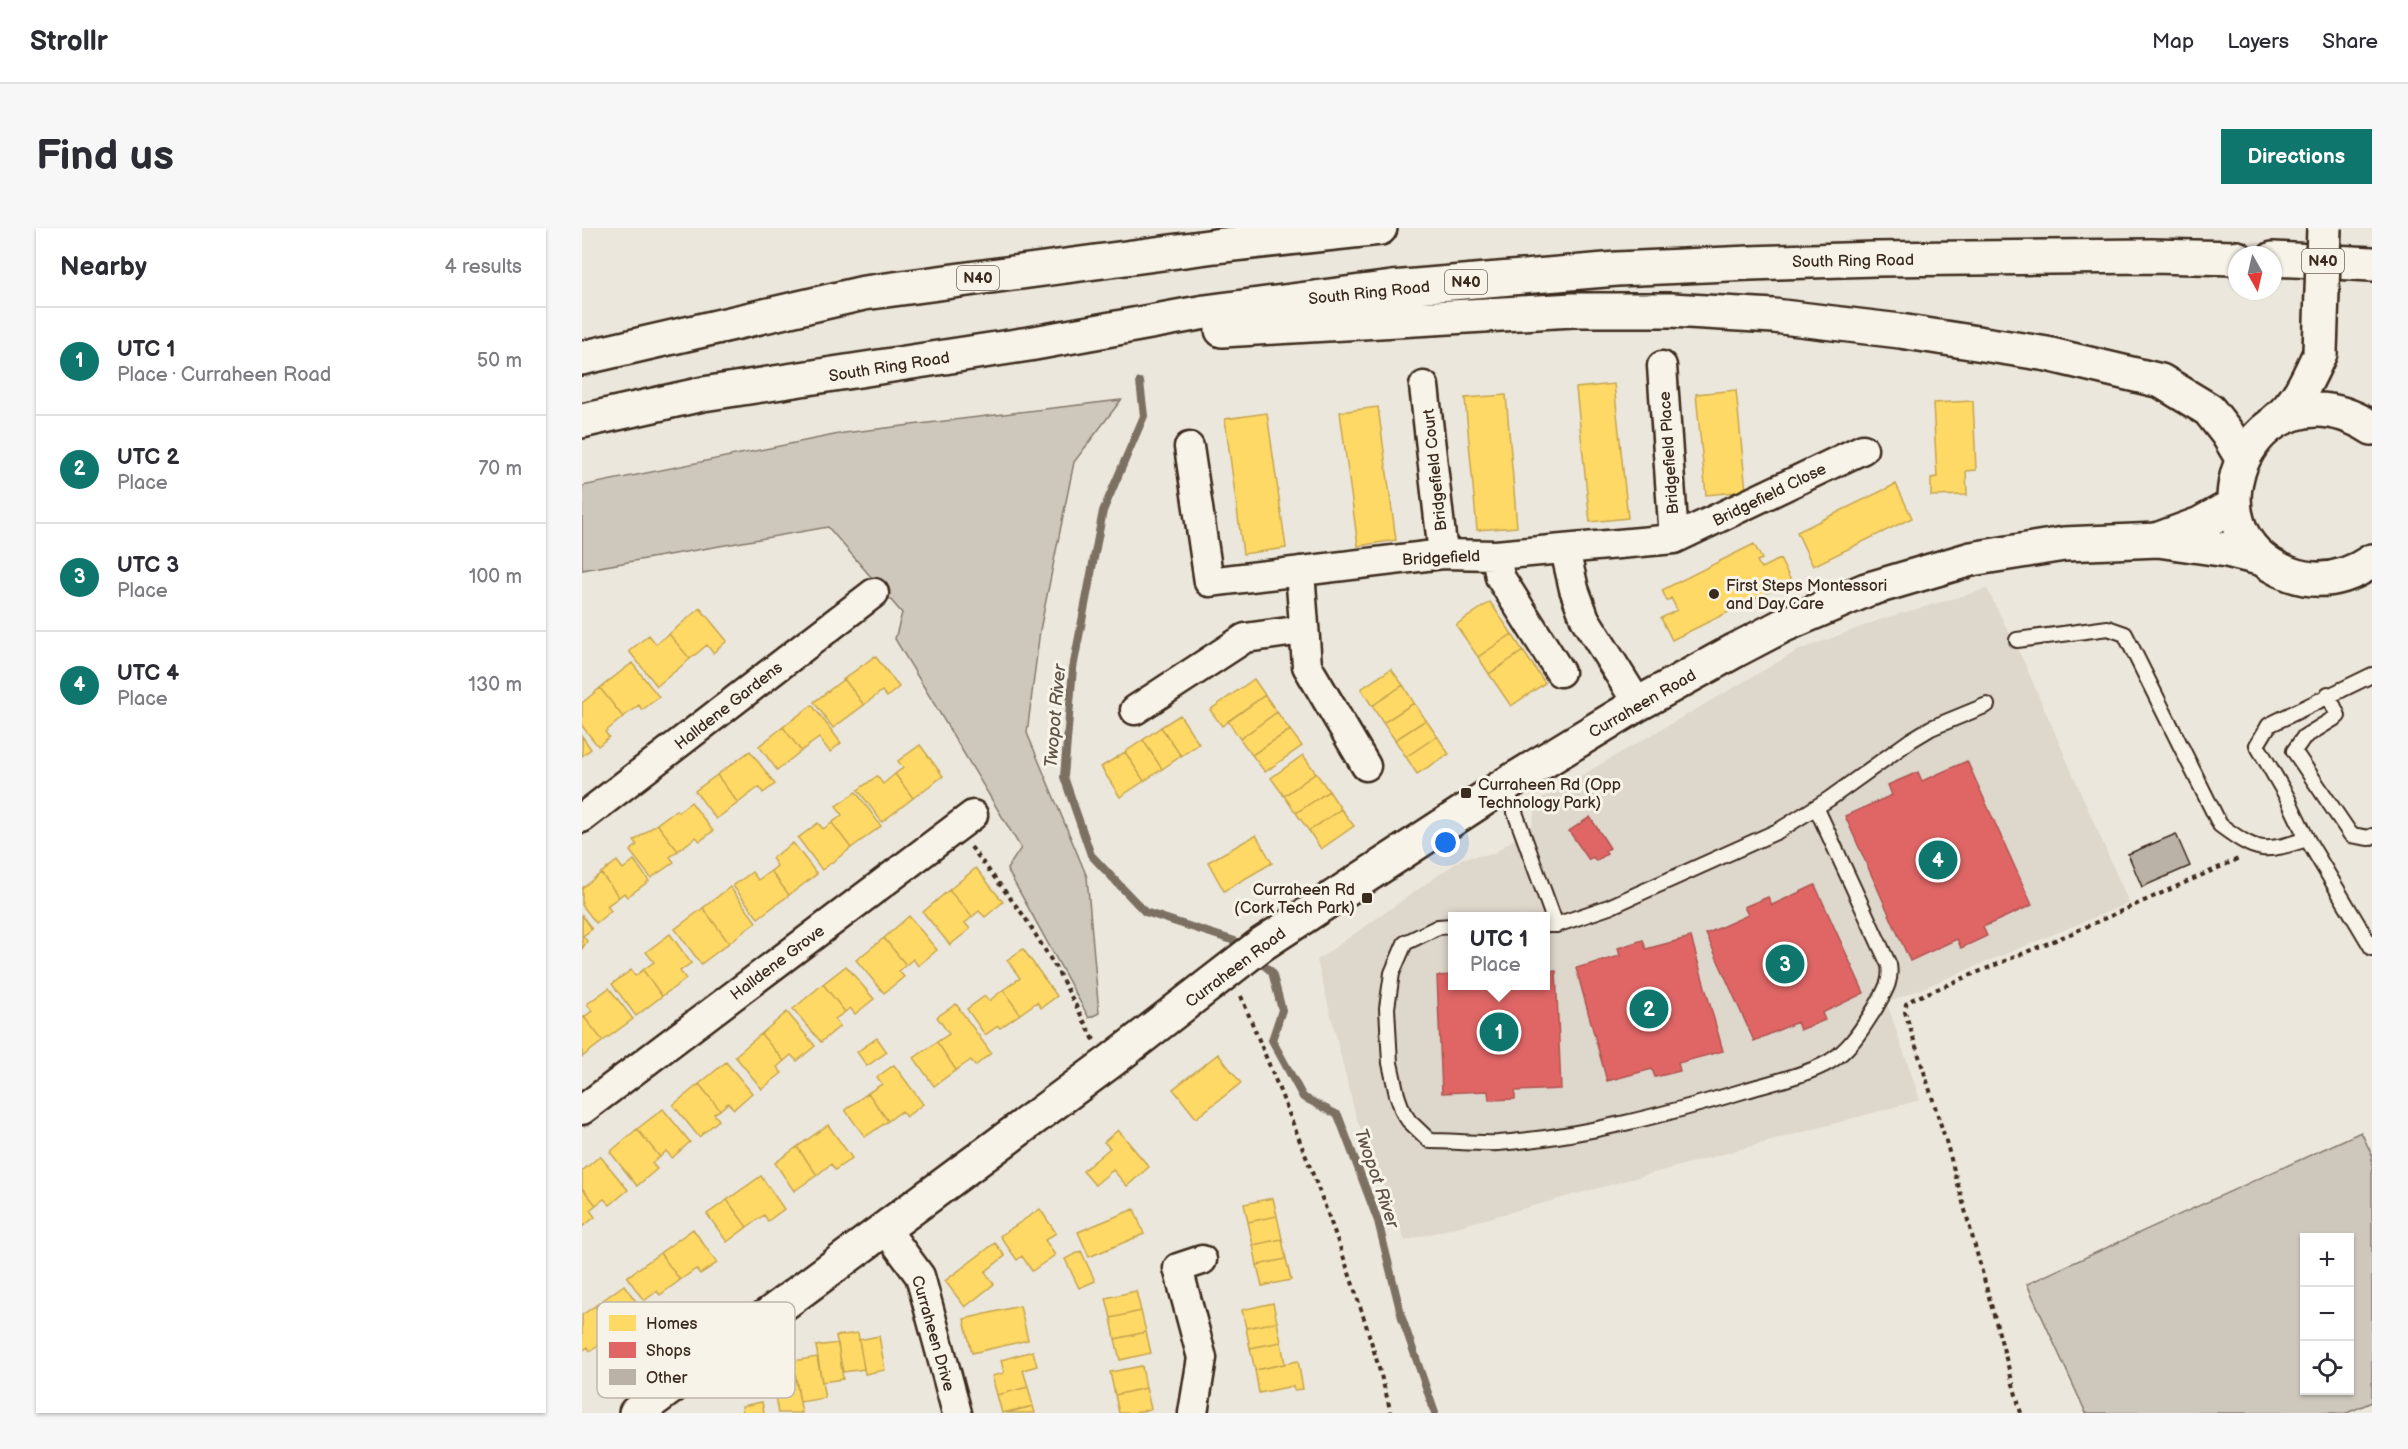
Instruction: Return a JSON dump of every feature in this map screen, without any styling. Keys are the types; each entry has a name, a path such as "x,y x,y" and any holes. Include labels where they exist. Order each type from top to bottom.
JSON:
{"main road":[{"path":"864,293 1063,249 1194,228"},
{"name":"N40","path":"582,358 864,293 1215,246 1380,228"},
{"path":"2319,353 2324,228"},
{"name":"South Ring Road","path":"582,421 703,394 1029,344 1205,312 1369,291 1617,269 1875,259 2151,256 2228,258"},
{"name":"N40","path":"2282,259 2372,264"},
{"path":"1029,344 1258,327 1573,310 1671,310 1774,316 1900,331 2047,354 2161,381 2209,411 2227,433 2242,458"},
{"name":"Curraheen Road","path":"2319,353 2289,410 2256,437 2242,458 2235,481 2234,505 2239,525 2249,544 2263,559 2280,570 2298,577 2318,580 2337,578 2367,568"},
{"name":"Curraheen Road","path":"2319,353 2328,380 2363,422"},
{"name":"Curraheen Road","path":"2275,421 2301,411 2327,409 2363,422"},
{"name":"Curraheen Road","path":"2158,540 2200,524 2234,505"},
{"name":"Curraheen Road","path":"784,1302 1111,1061 1262,944 1505,785 1638,704 1784,625 1900,579 1971,559 2064,544 2158,540 2227,550 2263,559"},
{"name":"Curraheen Road","path":"636,1413 656,1398"}],"street":[{"name":"Bridgefield Place","path":"1662,366 1674,539"},
{"name":"Bridgefield Court","path":"1424,386 1443,554"},
{"name":"Bridgefield","path":"1189,447 1209,582 1443,554 1496,555 1674,539"},
{"name":"Bridgefield Close","path":"1674,539 1863,449"},
{"path":"1565,550 1576,597 1585,619 1638,704"},
{"path":"1496,555 1500,577 1560,672"},
{"path":"1300,571 1307,666 1366,766"},
{"name":"Halldene Gardens","path":"582,818 874,593"},
{"path":"1135,710 1245,638 1303,630"},
{"name":"Halldene Grove","path":"582,1110 964,822"},
{"name":"Curraheen Drive","path":"884,1227 920,1276 957,1413"},
{"path":"1193,1413 1202,1358 1178,1268 1202,1260"}],"lane":[{"path":"2017,640 2108,628 2125,634 2220,825 2240,840 2260,850 2277,848 2307,839"},
{"path":"2372,675 2269,724 2257,745 2287,797 2307,839 2372,948"},
{"path":"2328,694 2338,716 2304,737 2294,751 2351,835 2372,837"},
{"path":"1551,925 1609,907 1778,831 1911,740 1932,728 1987,705"},
{"path":"1505,785 1547,912"},
{"path":"1448,926 1438,927 1405,944 1392,973 1387,1008 1388,1047 1393,1078 1403,1112 1416,1129 1430,1141 1496,1143 1552,1137 1666,1112 1777,1081 1828,1063 1842,1053 1867,1022 1888,986 1891,976 1889,965 1816,807"}],"path":[{"path":"964,822 1056,968 1094,1041 1111,1061"},
{"path":"2021,1413 1946,1141 1905,1012 1906,1004 2260,850"},
{"path":"1229,970 1298,1134 1375,1349 1391,1413"}],"shaded area":[{"path":"1121,400 1074,462 1040,630 1027,733 1087,877 1099,1013 1089,1018 1007,869 1021,848 895,639 902,613 828,527 582,570 582,486 844,433"},
{"path":"1987,589 2024,662 2129,903 1887,1003 1920,1100 1405,1241 1356,1117 1317,960 1463,858 1493,854 1532,826 1537,801 1797,651 1882,619"},
{"path":"2361,1132 2372,1155 2372,1402 2347,1413 2086,1413 2027,1284"}],"building: Homes":[{"path":"1614,384 1628,518 1590,522 1576,388"},
{"path":"1736,390 1746,491 1706,495 1696,394"},
{"path":"1506,395 1517,527 1477,530 1465,398"},
{"path":"1973,401 1976,470 1966,471 1967,495 1931,496 1931,478 1937,477 1933,403"},
{"path":"1378,407 1396,540 1358,546 1340,412"},
{"path":"1267,413 1286,548 1243,554 1225,419"},
{"path":"1896,484 1912,518 1813,566 1797,532"},
{"name":"First Steps Montessori and Day Care","path":"1754,544 1762,559 1757,561 1761,568 1780,559 1791,581 1672,640 1661,618 1677,610 1671,598 1667,601 1662,590"},
{"path":"1490,602 1512,634 1478,657 1456,625"},
{"path":"700,608 727,641 713,653 707,645 690,659 669,634"},
{"path":"669,634 690,659 657,686 629,651 649,635 656,644"},
{"path":"1512,634 1523,651 1489,674 1478,657"},
{"path":"1523,651 1545,683 1511,706 1489,674"},
{"path":"875,656 899,687 887,697 882,691 864,705 844,679"},
{"path":"632,663 659,697 642,710 639,705 623,717 600,688"},
{"path":"1391,669 1403,685 1372,706 1361,689"},
{"path":"844,679 864,705 833,728 814,702"},
{"path":"1254,679 1265,695 1222,726 1210,710"},
{"path":"1403,685 1414,703 1383,723 1372,706"},
{"path":"600,688 623,717 605,732 609,737 598,746 582,726 582,703"},
{"path":"1265,695 1277,712 1240,739 1228,721"},
{"path":"1414,703 1426,720 1395,740 1383,723"},
{"path":"812,705 841,743 830,752 819,738 801,751 783,727"},
{"path":"1277,712 1290,730 1252,755 1240,739"},
{"path":"1180,715 1199,744 1181,756 1161,727"},
{"path":"1426,720 1437,736 1406,757 1395,740"},
{"path":"783,727 801,751 777,770 759,746"},
{"path":"1161,727 1181,756 1162,769 1143,740"},
{"path":"1290,730 1302,746 1265,772 1252,755"},
{"path":"582,736 591,749 582,756"},
{"path":"1437,736 1449,754 1417,774 1406,757"},
{"path":"1143,740 1162,769 1144,781 1125,752"},
{"path":"920,745 943,776 913,798 895,774 903,768 898,761"},
{"path":"750,751 775,784 763,793 759,787 738,803 717,775"},
{"path":"1125,752 1144,781 1120,797 1101,767"},
{"path":"1303,755 1316,773 1284,796 1271,778"},
{"path":"1316,773 1329,791 1296,813 1284,796"},
{"path":"895,774 913,798 882,822 858,790 877,776 883,784"},
{"path":"717,775 738,803 716,819 695,791"},
{"path":"1329,791 1341,809 1309,831 1296,813"},
{"path":"856,792 881,826 851,848 832,823 842,815 836,806"},
{"path":"691,802 713,831 700,841 696,837 678,851 657,824"},
{"path":"1341,809 1354,826 1321,849 1309,831"},
{"path":"818,823 823,829 832,823 851,848 822,870 798,838"},
{"path":"657,824 678,851 670,857 674,862 651,878 630,851 637,845 634,841"},
{"path":"1256,835 1272,863 1224,891 1208,862"},
{"path":"793,843 817,874 789,895 771,871 777,866 772,858"},
{"path":"634,860 649,881 627,897 624,893 619,897 601,873 617,861 623,869"},
{"path":"976,868 1003,902 985,917 979,911 972,917 949,890"},
{"path":"771,871 789,895 758,918 733,886 752,872 758,880"},
{"path":"601,873 619,897 607,906 611,911 596,923 582,905 582,888"},
{"path":"730,887 756,922 729,943 703,908"},
{"path":"949,890 972,917 965,923 970,929 950,945 923,912"},
{"path":"703,908 729,943 701,964 675,929"},
{"path":"582,915 592,929 583,936 587,941 582,949"},
{"path":"909,916 937,950 918,966 913,959 906,965 884,938"},
{"path":"670,934 691,963 680,971 686,979 662,996 643,970 654,962 646,952"},
{"path":"884,938 906,965 899,971 904,977 884,993 856,960"},
{"path":"1023,949 1057,996 1041,1008 1037,1002 1020,1014 1003,990 1020,978 1007,960"},
{"path":"846,966 874,999 855,1014 850,1008 845,1012 823,984"},
{"path":"631,970 635,976 643,970 662,996 636,1016 612,984"},
{"path":"823,984 845,1012 835,1019 840,1026 821,1042 793,1009"},
{"path":"609,988 633,1019 603,1041 584,1017 592,1011 587,1004"},
{"path":"1003,990 1020,1014 985,1035 967,1009 985,996 989,1001"},
{"path":"956,1004 991,1053 975,1066 971,1060 956,1070 937,1042 949,1034 937,1017"},
{"path":"787,1012 815,1046 797,1061 791,1055 784,1061 761,1034"},
{"path":"584,1017 603,1041 582,1057 582,1018"},
{"path":"761,1034 784,1061 777,1067 782,1073 762,1089 735,1056"},
{"path":"877,1038 887,1052 867,1066 857,1052"},
{"path":"937,1042 956,1070 934,1086 914,1058"},
{"path":"1218,1054 1241,1083 1196,1118 1173,1089"},
{"path":"726,1062 752,1093 734,1109 728,1103 720,1110 699,1084"},
{"path":"894,1065 923,1104 906,1117 902,1111 888,1121 868,1093 882,1084 877,1077"},
{"path":"699,1084 720,1110 714,1114 719,1120 699,1137 673,1105"},
{"path":"868,1093 888,1121 865,1137 845,1110"},
{"path":"663,1109 690,1142 672,1158 666,1151 660,1157 637,1129"},
{"path":"828,1125 852,1158 835,1170 831,1164 817,1175 797,1147"},
{"path":"637,1129 660,1157 652,1163 657,1169 637,1186 610,1152"},
{"path":"1118,1130 1149,1167 1127,1186 1113,1170 1095,1185 1083,1171 1110,1148 1104,1142"},
{"path":"797,1147 817,1175 794,1191 775,1163"},
{"path":"600,1156 628,1190 610,1205 604,1199 596,1205 582,1188 582,1171"},
{"path":"761,1176 784,1209 768,1221 764,1215 747,1227 727,1200"},
{"path":"582,1188 596,1205 590,1210 595,1217 582,1227"},
{"path":"1273,1198 1277,1216 1248,1222 1244,1204"},
{"path":"727,1200 747,1227 727,1242 707,1214"},
{"path":"1040,1209 1056,1233 1045,1240 1055,1255 1032,1271 1022,1256 1017,1260 1000,1236"},
{"path":"1134,1209 1144,1234 1089,1257 1078,1232"},
{"path":"1277,1216 1282,1239 1253,1245 1248,1222"},
{"path":"693,1229 717,1263 700,1274 696,1269 680,1280 660,1253"},
{"path":"1282,1239 1286,1259 1257,1265 1253,1245"},
{"path":"995,1243 1005,1256 985,1272 994,1284 965,1307 945,1281"},
{"path":"1081,1251 1095,1281 1079,1288 1065,1259"},
{"path":"660,1253 680,1280 660,1295 657,1291 644,1301 627,1277"},
{"path":"1286,1259 1291,1280 1262,1286 1257,1265"},
{"path":"624,1285 636,1302 601,1302"},
{"path":"1136,1291 1141,1311 1111,1318 1106,1298"},
{"path":"1273,1303 1277,1322 1246,1328 1242,1310"},
{"path":"595,1306 597,1309 597,1346 590,1351 588,1347 582,1351 582,1315"},
{"path":"1020,1306 1028,1340 972,1353 964,1319"},
{"path":"1141,1311 1146,1332 1115,1339 1111,1318"},
{"path":"1277,1322 1281,1342 1250,1348 1246,1328"},
{"path":"1146,1332 1151,1353 1120,1360 1115,1339"},
{"path":"858,1333 864,1369 843,1372 836,1336"},
{"path":"879,1336 885,1370 865,1374 859,1340"},
{"path":"1281,1342 1285,1364 1255,1370 1250,1348"},
{"path":"838,1343 843,1379 822,1382 816,1346"},
{"path":"1033,1351 1037,1366 1023,1370 1028,1387 997,1395 992,1376 1004,1373 1001,1360"},
{"path":"817,1357 825,1398 800,1402 795,1361"},
{"path":"1298,1361 1303,1389 1294,1390 1293,1386 1259,1393 1255,1370"},
{"path":"1142,1366 1146,1388 1115,1395 1110,1372"},
{"path":"795,1376 802,1413 778,1413 775,1398 795,1398"},
{"path":"1028,1387 1033,1406 1002,1413 997,1395"},
{"path":"1146,1388 1151,1409 1119,1413 1115,1395"},
{"path":"762,1402 764,1413 743,1413 742,1406"},
{"path":"1033,1406 1035,1413 1006,1413"}],"building: Shops":[{"path":"1967,761 2032,905 1983,927 1987,936 1961,948 1957,939 1910,961 1845,816 1892,795 1888,785 1918,772 1922,781"},
{"path":"1590,817 1610,848 1605,851 1607,854 1596,861 1593,857 1589,860 1569,831"},
{"path":"1815,885 1864,993 1822,1013 1825,1020 1800,1030 1797,1022 1754,1041 1706,934 1748,915 1744,907 1768,897 1772,905"},
{"path":"1691,937 1723,1051 1678,1063 1680,1071 1655,1077 1652,1069 1607,1081 1576,968 1620,956 1618,948 1643,940 1646,949"},
{"path":"1550,971 1556,971 1561,1089 1515,1091 1515,1099 1489,1100 1488,1091 1442,1093 1437,976 1448,975 1448,990 1550,990"}],"building: Other":[{"path":"2176,834 2190,866 2142,887 2128,854"}],"waterway":[{"name":"Twopot River","path":"1140,382 1144,416 1103,511 1073,668 1064,777 1091,855 1145,912 1235,941 1244,948"},
{"name":"Twopot River","path":"1255,958 1272,972 1282,1010 1272,1040 1303,1097 1338,1115 1378,1221 1402,1318 1435,1413"}],"place":[{"name":"First Steps Montessori and Day Care","path":"1714,594"},
{"name":"Curraheen Rd (Opp Technology Park)","path":"1466,793"},
{"name":"UTC 4","path":"1938,860"},
{"name":"Curraheen Rd (Cork Tech Park)","path":"1367,898"},
{"name":"UTC 3","path":"1785,964"},
{"name":"UTC 2","path":"1649,1009"},
{"name":"UTC 1","path":"1499,1032"}]}
